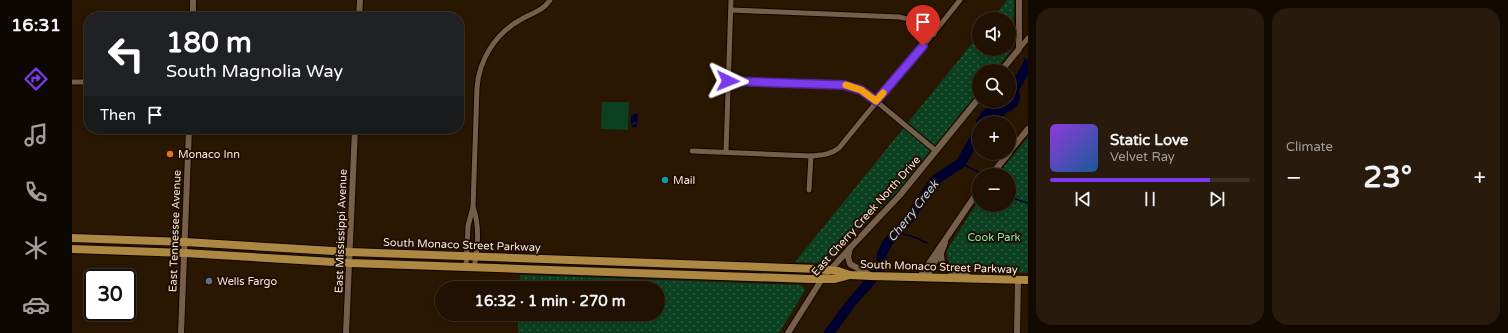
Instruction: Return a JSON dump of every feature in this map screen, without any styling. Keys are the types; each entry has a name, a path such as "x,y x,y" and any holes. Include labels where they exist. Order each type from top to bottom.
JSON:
{"main road":[{"name":"South Monaco Street Parkway","path":"72,238 185,242 350,252 831,270 850,275 871,276 1028,280"},
{"name":"South Monaco Street Parkway","path":"72,249 185,253 350,263 822,279 835,279 850,275"}],"street":[{"path":"193,0 193,12"},
{"path":"359,12 360,0"},
{"path":"470,267 467,256 469,222 473,208 477,88 482,65 491,47 503,32 519,20 541,10 550,0"},
{"path":"726,152 732,0"},
{"path":"692,151 811,156 830,154 836,150 934,34 960,0"},
{"path":"1019,0 1019,49"},
{"path":"731,10 899,17 907,18 920,24 934,34"},
{"path":"1007,64 1028,38"},
{"path":"728,81 844,85 861,90 936,151"},
{"path":"72,82 84,82"},
{"name":"East Cherry Creek North Drive","path":"788,333 822,279 891,205 972,107"},
{"path":"1016,144 1028,129"},
{"name":"East Tennessee Avenue","path":"181,333 189,134"},
{"name":"East Mississippi Avenue","path":"346,333 355,134"},
{"path":"810,190 811,156"},
{"path":"996,168 1003,160"},
{"path":"922,278 948,234 972,200"},
{"path":"470,267 476,257 477,223 473,208"},
{"path":"948,234 942,252 942,264 945,268 955,273 977,279"},
{"path":"851,247 849,252 849,260 855,267 871,276"},
{"path":"1017,333 1018,280"}],"green space":[{"path":"1007,0 1014,0 1014,12 998,12"},
{"path":"972,44 972,56 1007,56 1001,64 972,64 972,100 897,192 845,242 828,263 795,262"},
{"path":"602,102 629,102 628,130 601,129"},
{"name":"Cook Park","path":"1028,137 1028,273 954,267 949,261 947,250 972,211 1016,212 1016,168 1003,168 1009,160 1016,160 1016,152"},
{"path":"520,275 799,285 803,286 805,290 779,333 518,333 518,321 665,321 665,281 520,281"}],"water":[{"path":"631,114 638,114 637,127 631,127"}],"waterway":[{"name":"Cherry Creek","path":"1024,58 1026,65"},
{"name":"Cherry Creek","path":"985,116 992,111 1004,108 1013,103 1015,98 1014,89 1028,64"},
{"name":"Cherry Creek","path":"997,116 1004,108"},
{"name":"Cherry Creek","path":"829,333 852,302 880,270 882,254 888,242 909,219 935,180 961,163 972,143"},
{"path":"961,163 972,169"},
{"path":"1016,199 1028,203"},
{"path":"896,232 914,237 927,243"}],"slow traffic":[{"path":"846,85 861,90 876,101 883,93"}],"place":[{"name":"Monaco Inn","path":"170,154"},
{"name":"Mail","path":"665,180"},
{"name":"Wells Fargo","path":"209,281"}],"route":[{"path":"728,81 844,85 861,90 876,101 923,46"}]}
